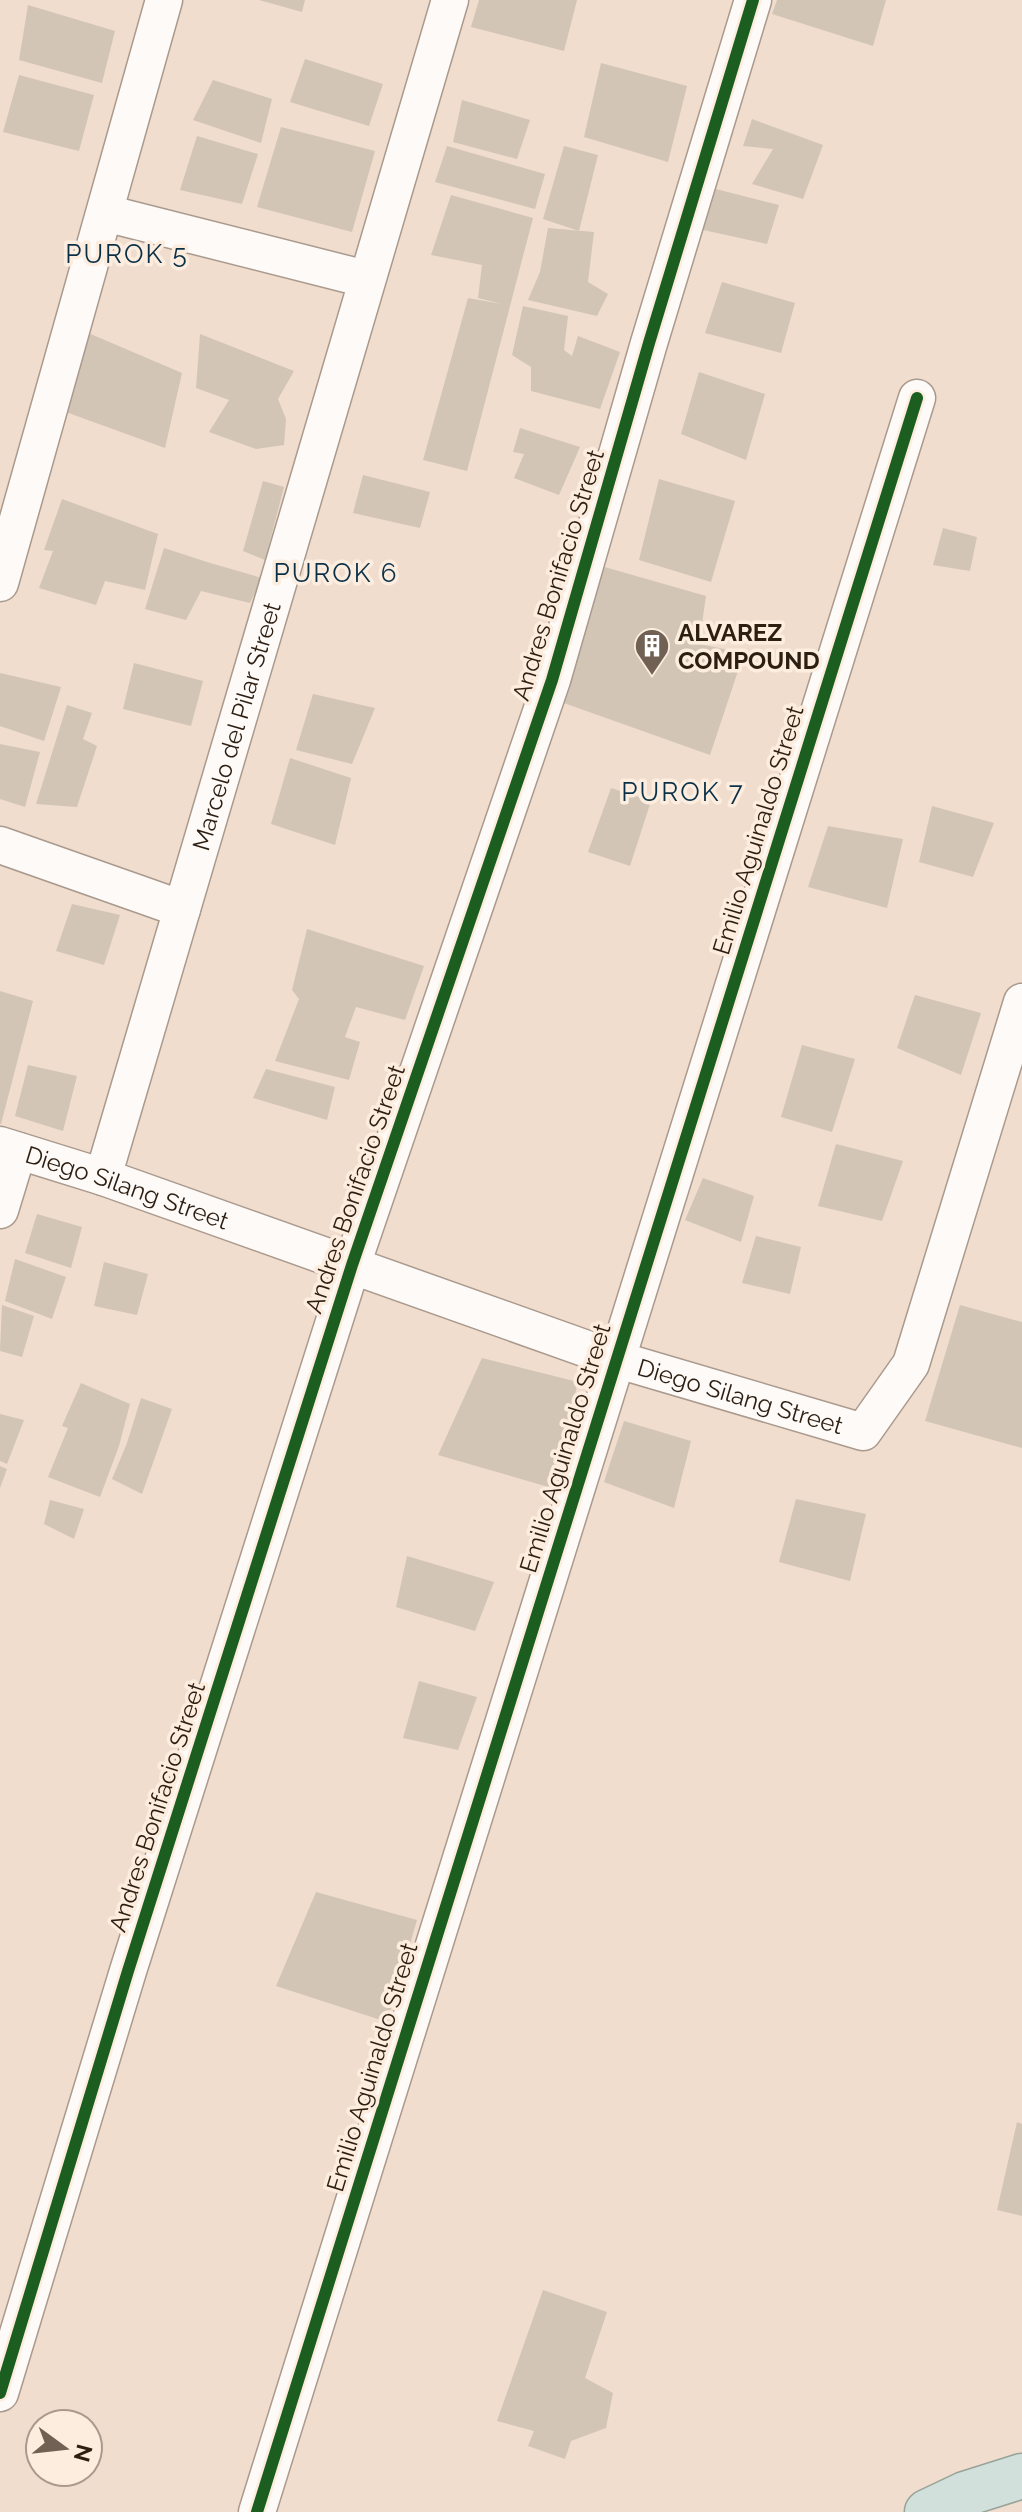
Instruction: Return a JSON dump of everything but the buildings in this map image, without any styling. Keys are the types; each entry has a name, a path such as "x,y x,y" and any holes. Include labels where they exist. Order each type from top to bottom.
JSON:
{"highway":[{"path":"927,2512 965,2494 1022,2476"}],"street":[{"path":"0,583 164,0"},
{"name":"Marcelo del Pilar Street","path":"103,1177 450,0"},
{"name":"Andres Bonifacio Street","path":"0,2393 128,1971 352,1265 552,680 649,343 753,0"},
{"path":"105,213 366,279"},
{"name":"Emilio Aguinaldo Street","path":"257,2512 917,398"},
{"path":"0,845 182,909"},
{"name":"Diego Silang Street","path":"9,1148 103,1177 615,1359 863,1432 911,1364 1022,1002"},
{"path":"0,1210 9,1148"}],"cycle path":[{"path":"0,2393 128,1971 352,1265 552,680 649,343 753,0"},
{"path":"257,2512 917,398"}],"place":[{"name":"ALVAREZ COMPOUND","path":"652,677"}],"district":[{"name":"PUROK 5","path":"127,254"},
{"name":"PUROK 6","path":"336,573"},
{"name":"PUROK 7","path":"683,792"}]}
